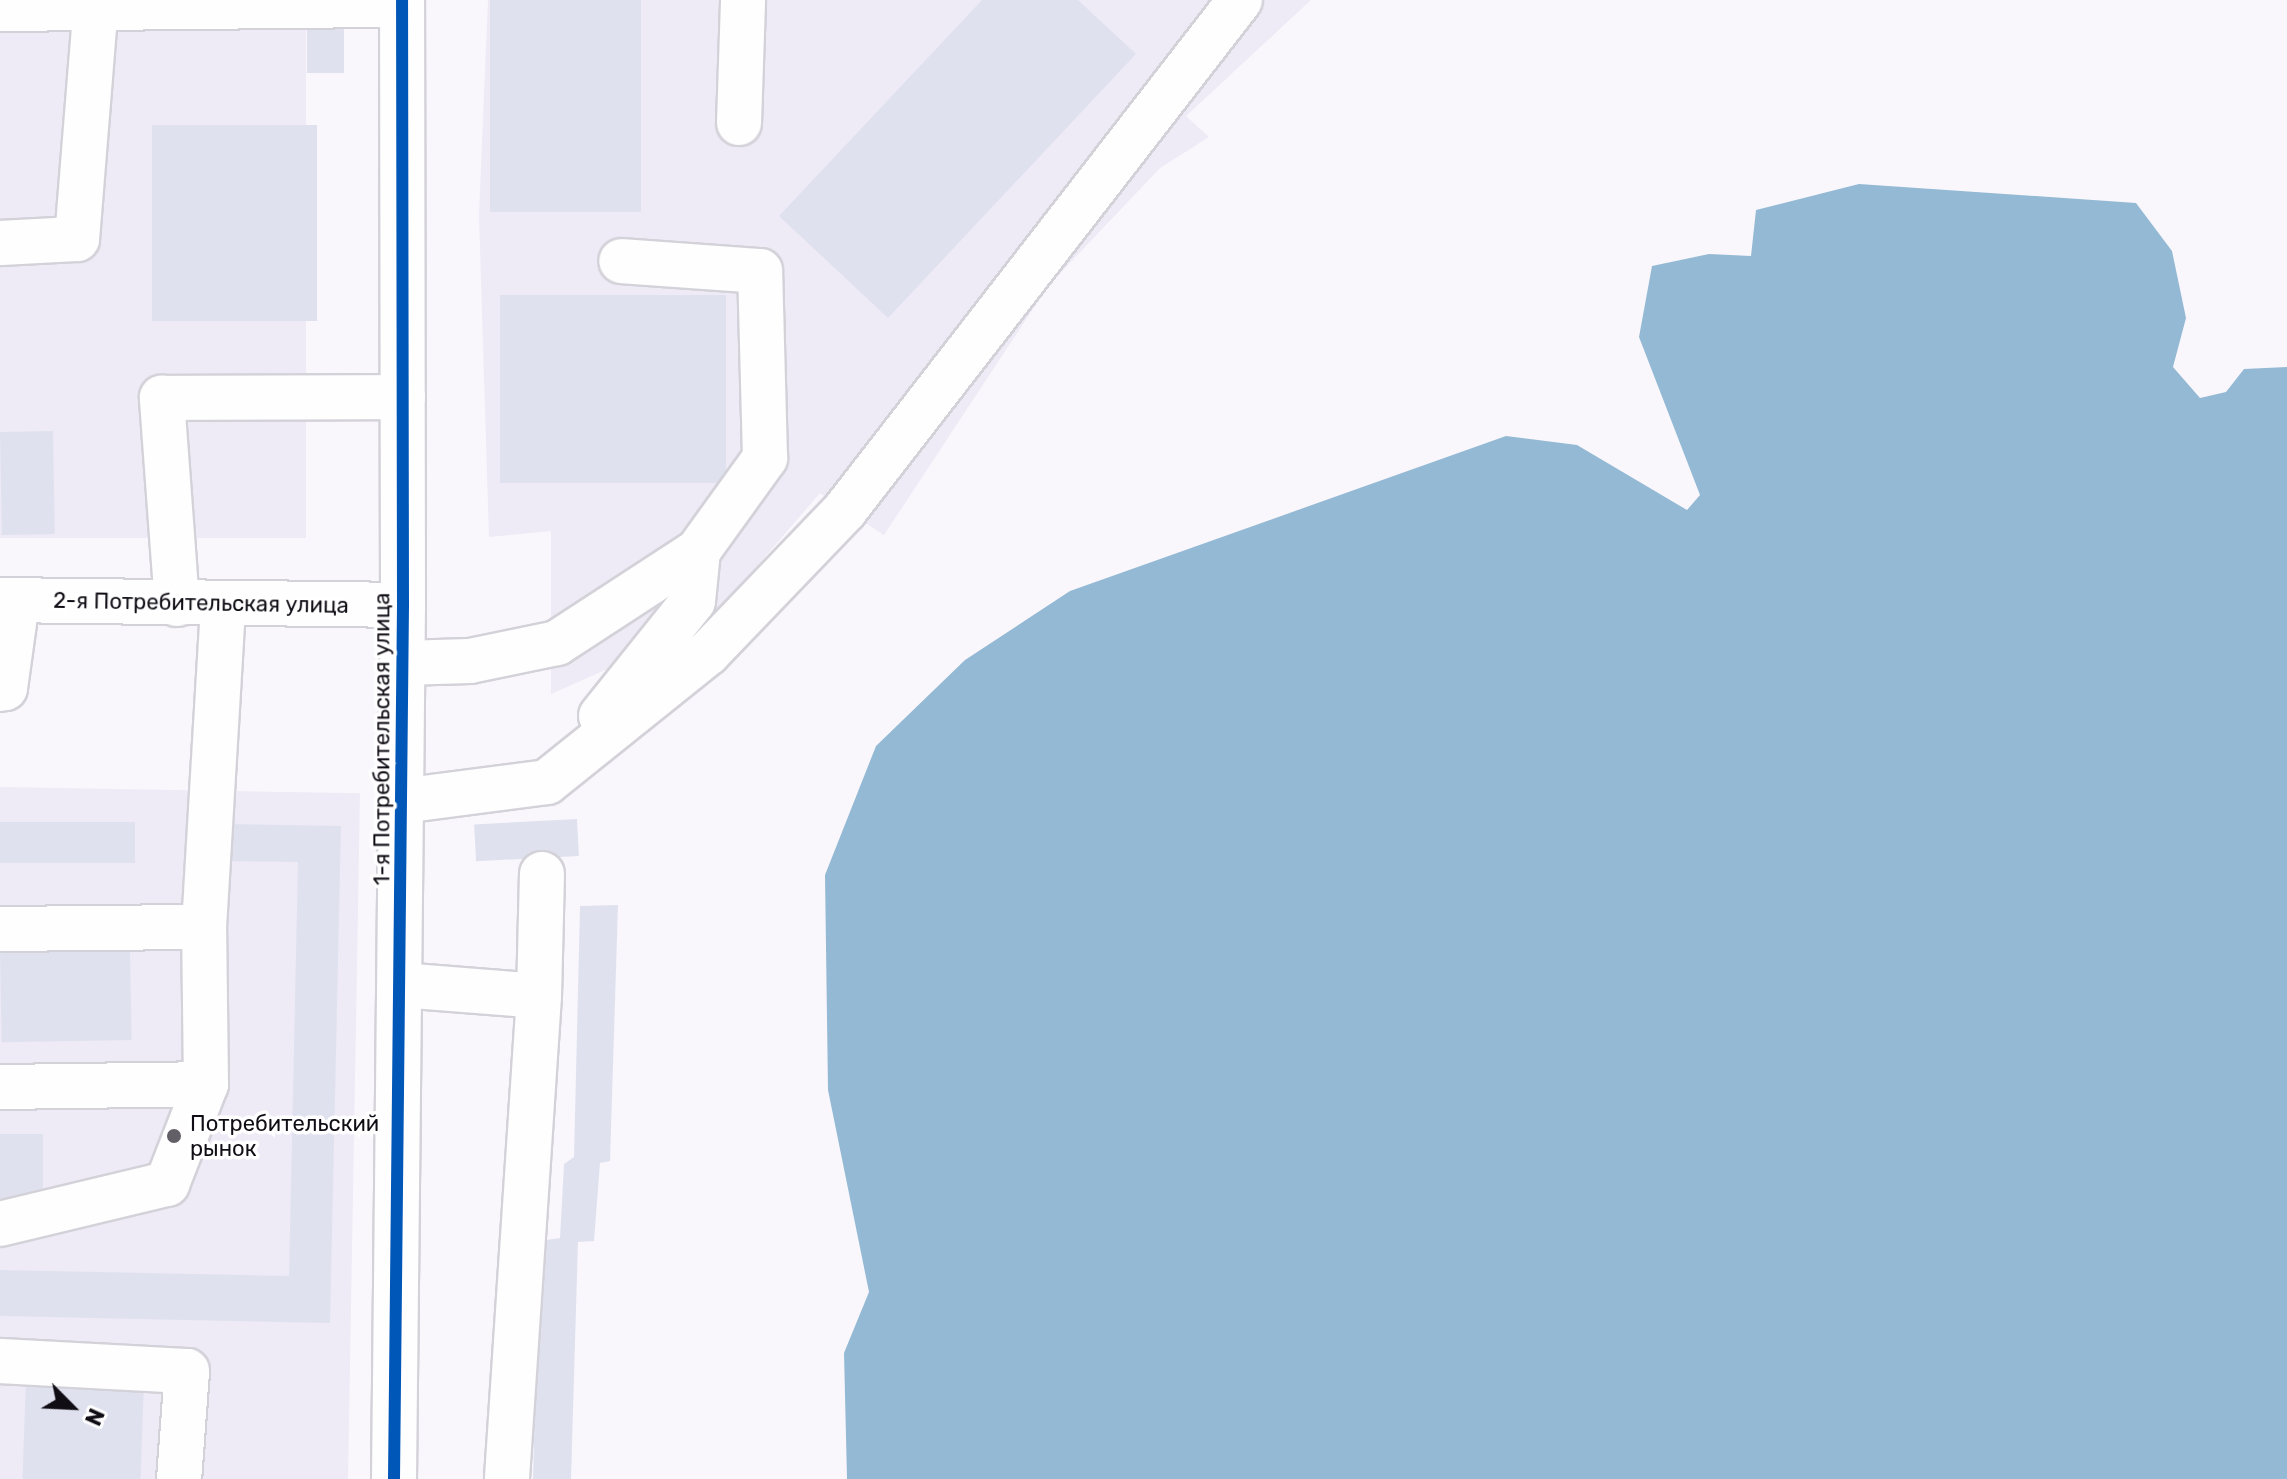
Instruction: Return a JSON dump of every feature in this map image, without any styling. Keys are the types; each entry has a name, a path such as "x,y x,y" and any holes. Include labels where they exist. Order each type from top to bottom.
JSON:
{"street":[{"path":"739,123 743,0"},
{"path":"401,801 547,782 708,653 845,510 1240,0"},
{"path":"0,9 96,5 402,3"},
{"name":"1-я Потребительская улица","path":"394,1479 403,605 402,3"},
{"path":"0,243 77,239 96,5"},
{"path":"402,663 470,661 557,643 698,551 765,458 760,271 621,261"},
{"path":"177,604 162,398 403,397"},
{"path":"547,782 693,601 698,551"},
{"path":"0,689 5,688 8,600"},
{"name":"2-я Потребительская улица","path":"8,600 403,605"},
{"path":"0,1224 167,1184 206,1084 204,927 223,605"},
{"path":"507,1479 539,996 542,874"},
{"path":"0,929 204,927"},
{"path":"400,985 539,996"},
{"path":"0,1087 206,1084"},
{"path":"0,1361 187,1371 179,1479"}],"shaded area":[{"path":"0,0 306,0 306,538 0,538"},
{"path":"488,0 1311,0 1186,116 1209,137 1160,168 1048,286 884,535 820,493 706,625 551,694 551,531 489,537 479,215"},
{"name":"Потребительский рынок","path":"0,787 360,793 348,1479 0,1479"}],"water":[{"path":"1859,184 2136,203 2172,251 2186,318 2173,367 2200,398 2226,392 2244,369 2287,367 2287,1479 847,1479 844,1353 869,1292 828,1090 825,875 876,746 965,660 1070,591 1506,436 1577,445 1687,510 1700,495 1639,337 1652,266 1709,254 1751,256 1756,210"}],"building":[{"path":"490,0 641,0 641,212 490,212"},
{"path":"982,0 1078,0 1136,54 888,318 779,216"},
{"path":"307,11 344,11 344,73 307,73"},
{"path":"152,125 317,125 317,321 152,321"},
{"path":"500,295 726,295 726,483 500,483"},
{"path":"53,431 55,534 2,535 0,432"},
{"path":"577,819 579,856 476,861 474,824"},
{"path":"0,822 135,822 135,863 0,863"},
{"path":"222,824 341,826 330,1323 0,1316 0,1270 289,1276 298,862 221,861"},
{"path":"618,905 610,1161 600,1163 594,1241 578,1242 571,1479 533,1479 539,1241 560,1238 564,1164 574,1157 580,906"},
{"path":"130,949 132,1040 2,1042 0,951"},
{"path":"0,1134 43,1134 43,1203 0,1203"},
{"path":"26,1378 144,1382 141,1479 22,1479"}],"cycle path":[{"path":"394,1479 403,605 402,0"}],"place":[{"name":"Потребительский рынок","path":"174,1136"}]}
